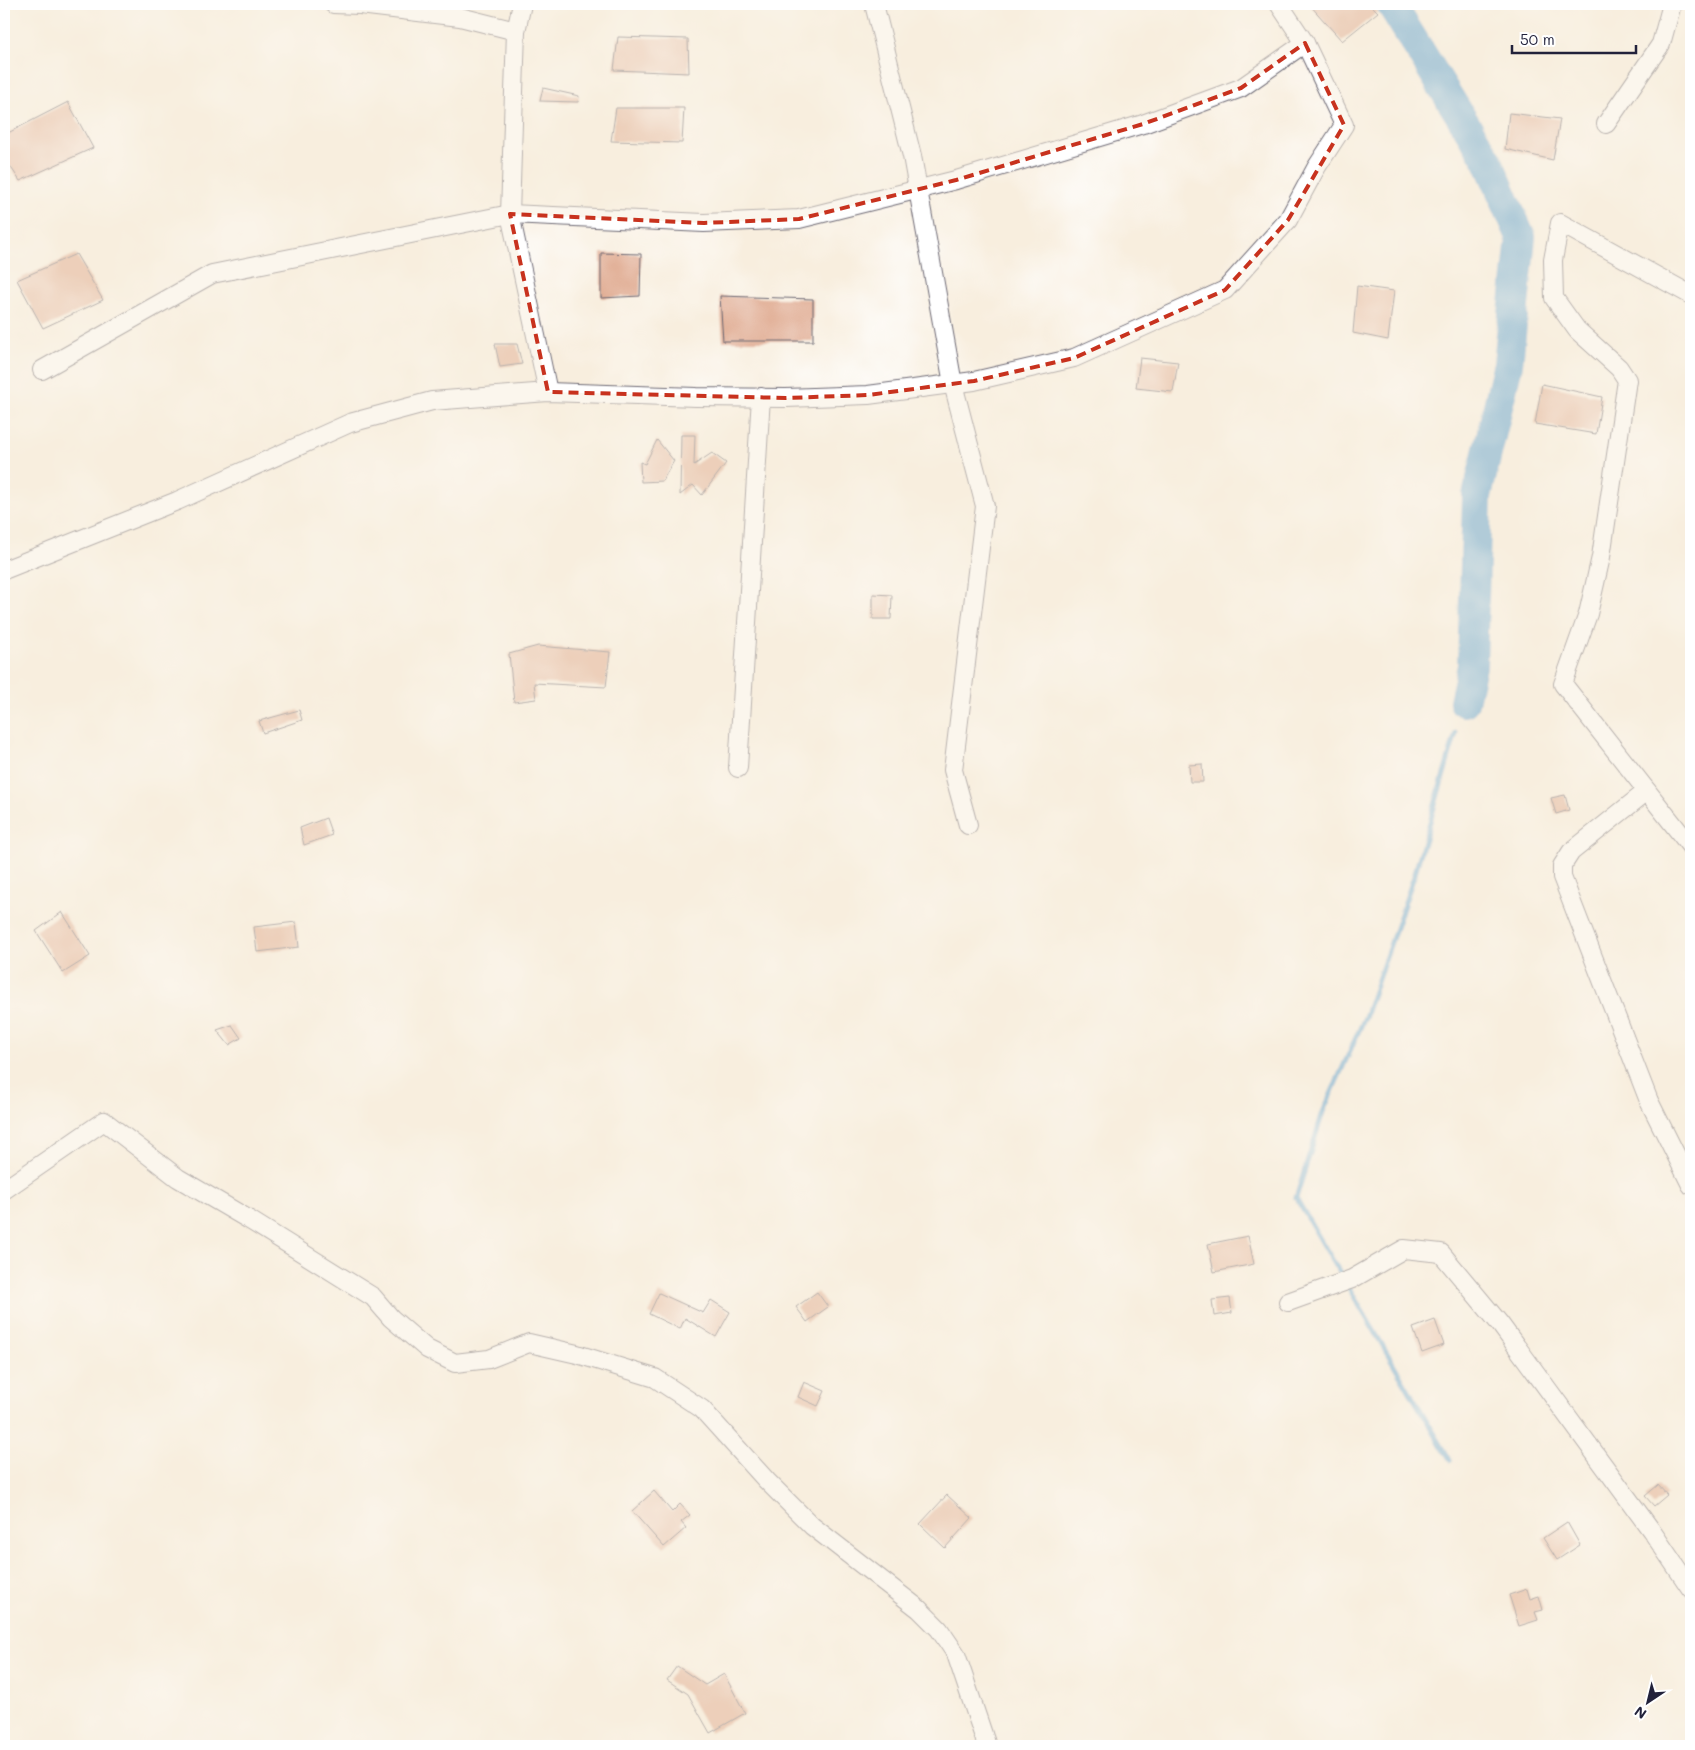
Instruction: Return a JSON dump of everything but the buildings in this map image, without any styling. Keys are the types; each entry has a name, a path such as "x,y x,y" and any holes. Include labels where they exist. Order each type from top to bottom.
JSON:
{"street":[{"path":"332,4 360,4 460,17 516,31"},
{"path":"522,4 516,31 510,214 548,392"},
{"path":"874,4 912,156 953,384 985,506 953,770 968,825"},
{"path":"4,570 177,501 350,423 432,401 548,392 761,397 868,395 974,382 1074,358 1225,290 1288,220 1316,168 1344,125 1305,44 1279,4"},
{"path":"1606,124 1662,44 1672,4"},
{"path":"42,370 212,274 510,214 704,223 799,219 956,180 1144,124 1241,88 1305,44"},
{"path":"1691,295 1560,223 1552,260 1554,298 1577,330 1619,368 1627,380 1601,557 1588,614 1563,684 1691,847"},
{"path":"738,768 761,397"},
{"path":"1647,791 1571,852 1562,866 1562,877 1649,1101 1691,1185"},
{"path":"4,1190 104,1121 178,1178 373,1297 398,1324 427,1349 455,1363 489,1359 529,1344 577,1354 655,1378 702,1409 767,1481 812,1526 919,1609 939,1629 956,1654 986,1746"},
{"path":"1288,1302 1345,1281 1404,1249 1441,1253 1500,1324 1651,1530 1691,1589"}],"highlighted area":[{"path":"1305,43 1344,125 1288,220 1225,290 1074,358 974,381 868,395 786,398 548,392 510,214 704,223 799,219 956,180 1143,124 1241,88"}],"waterway":[{"path":"1391,4 1487,159 1521,237 1508,364 1477,496 1472,666 1464,702"},
{"path":"1450,1460 1296,1198 1323,1112 1365,1017 1414,876 1456,733"}]}
